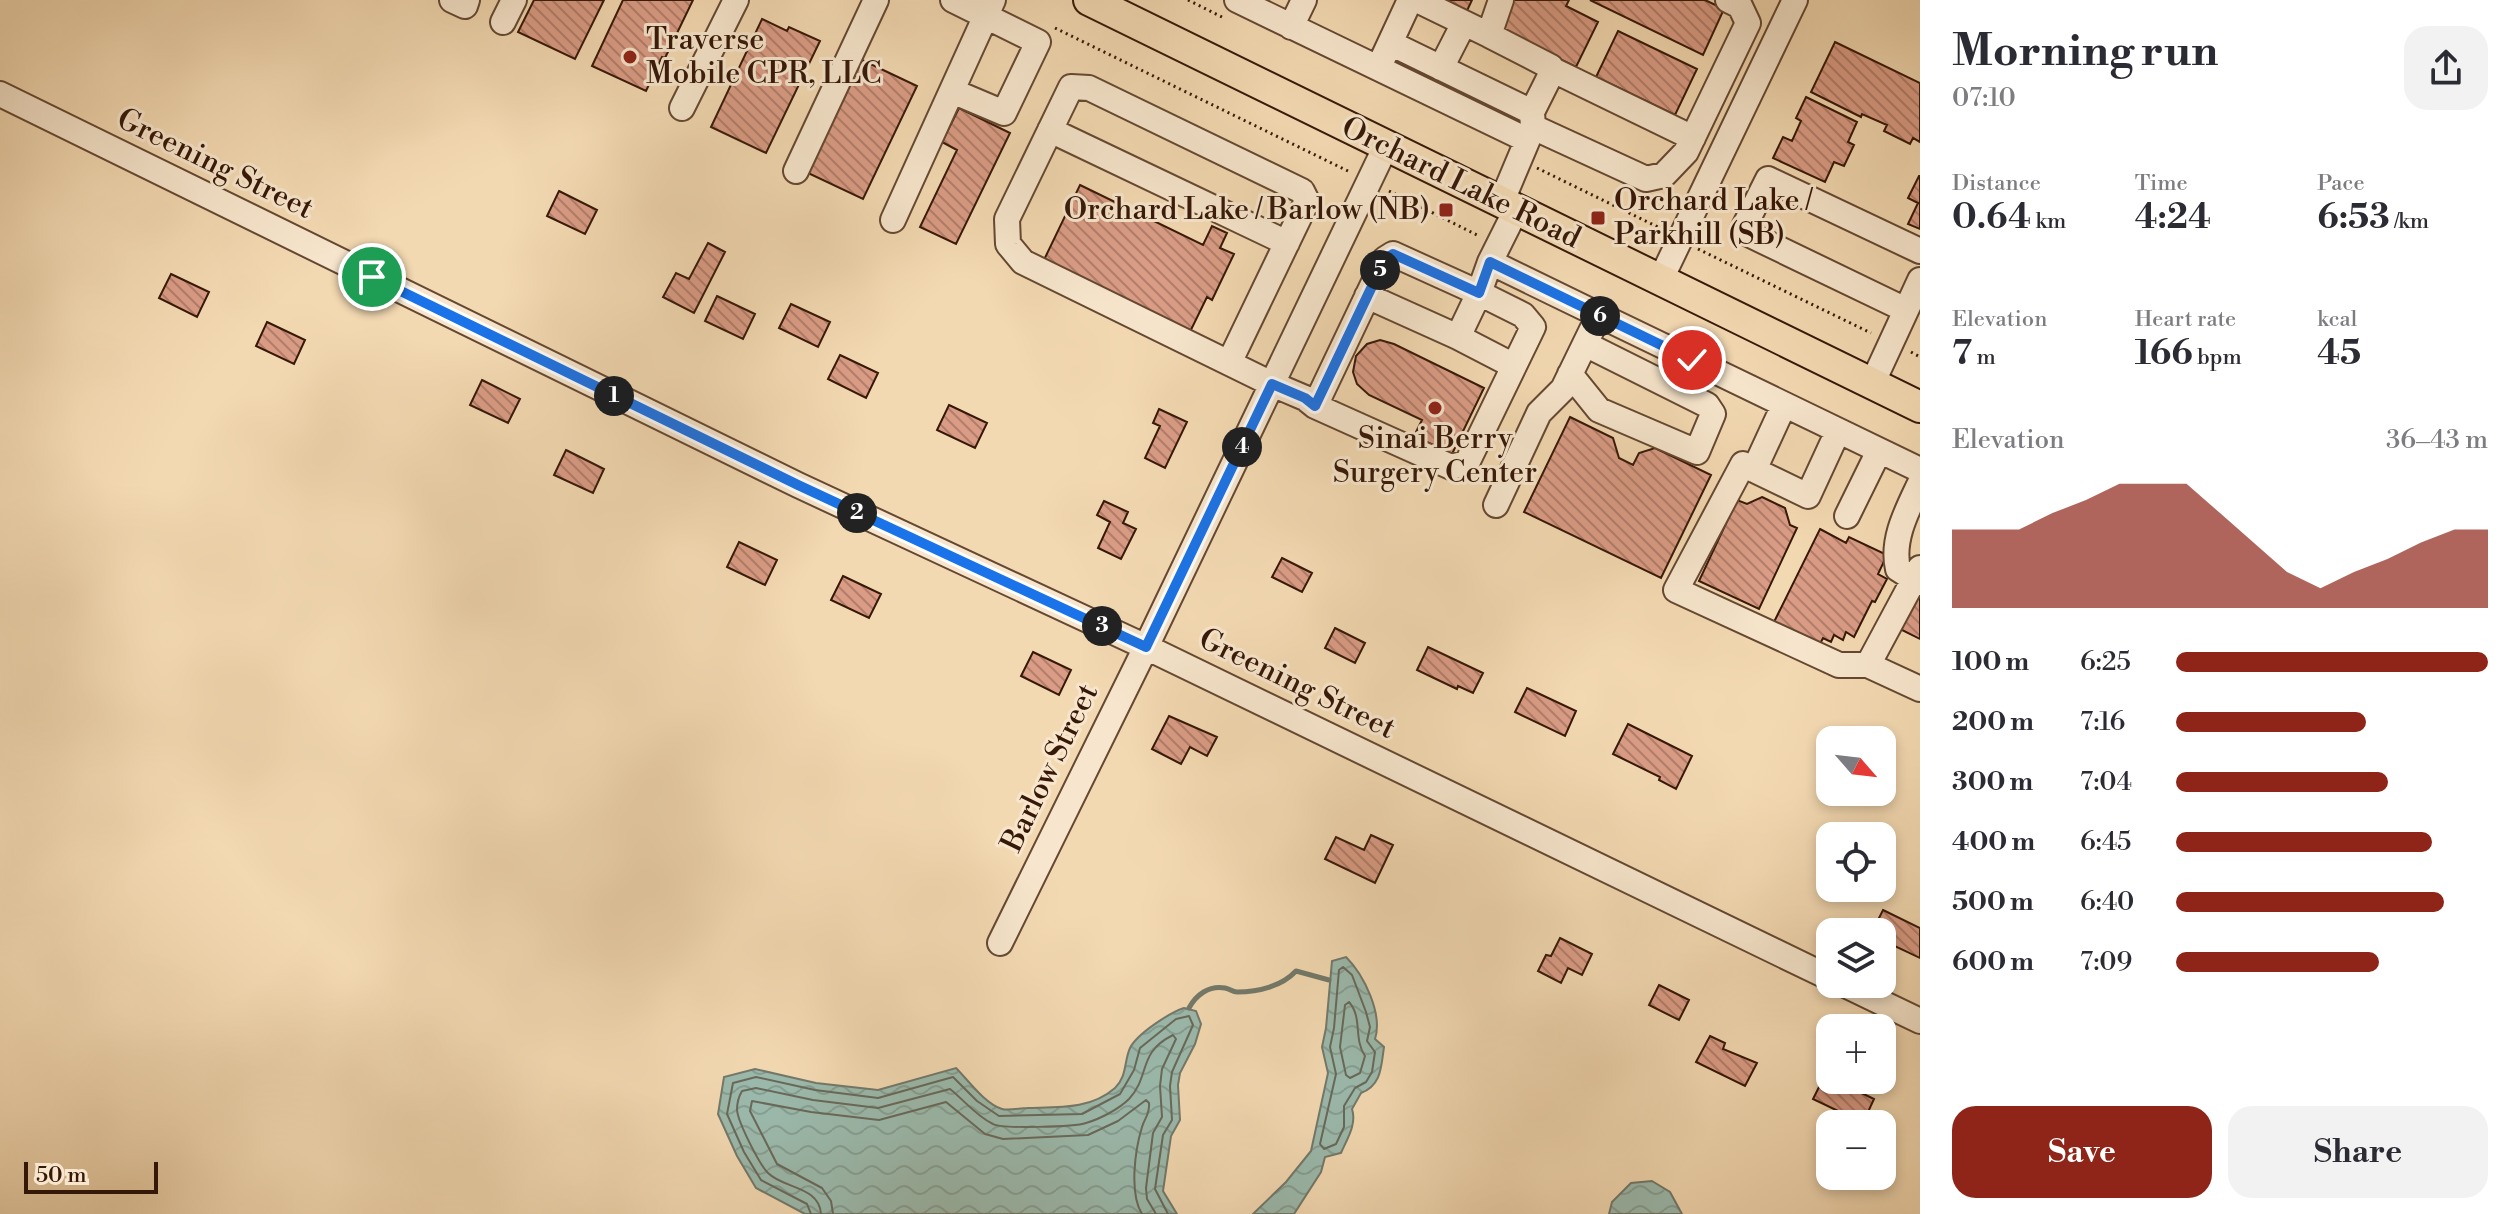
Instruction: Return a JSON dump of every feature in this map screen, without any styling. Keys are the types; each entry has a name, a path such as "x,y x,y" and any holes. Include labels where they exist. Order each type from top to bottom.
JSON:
{"main road":[{"name":"Orchard Lake Road","path":"1107,4 1386,146 1920,407"}],"street":[{"path":"452,0 465,6 467,0"},
{"path":"682,108 736,0"},
{"path":"796,171 876,0"},
{"path":"952,91 1004,113 1038,42 990,8 953,0"},
{"path":"1291,27 1304,0"},
{"path":"1378,68 1410,0"},
{"path":"1417,0 1693,138"},
{"path":"1489,35 1501,0"},
{"path":"1235,11 1291,27 1527,135 1646,179 1664,175 1686,152 1748,23 1740,6 1728,0"},
{"path":"1660,281 1795,0"},
{"path":"893,220 990,8"},
{"path":"1441,68 1464,23"},
{"path":"1390,43 1441,68 1527,135"},
{"path":"1458,337 1494,254 1527,135 1553,70"},
{"path":"1229,363 1307,201 1302,191 1089,88 1071,87 1007,219 1008,244 1023,262 1229,363 1272,384 1305,398 1315,406 1451,467 1467,463 1533,327 1523,315 1393,254 1385,259 1315,406"},
{"name":"Greening Street","path":"0,94 798,485 1146,647 1816,971"},
{"path":"1050,130 1287,243"},
{"name":"Barlow Street","path":"1000,943 1386,146"},
{"path":"1906,310 1742,231 1768,179 1920,251"},
{"path":"1494,254 1599,315 1920,470"},
{"path":"1872,384 1920,280"},
{"path":"1367,296 1514,366"},
{"path":"1496,505 1539,413 1563,389 1599,315"},
{"path":"1570,374 1599,410 1697,452 1713,414 1707,405 1585,344"},
{"path":"1754,470 1784,405"},
{"path":"1838,431 1808,496 1743,464 1676,590 1839,665 1868,665 1920,689"},
{"path":"1847,516 1879,451"},
{"path":"1868,665 1918,576 1898,569 1896,560 1901,522 1920,483"},
{"path":"1872,998 1920,1021"}],"path":[{"path":"1188,0 1235,11"},
{"path":"1055,28 1369,181 1494,254"},
{"path":"1527,135 1680,240 1920,357"}],"water":[{"path":"1346,957 1365,984 1374,1007 1375,1039 1384,1047 1377,1080 1361,1093 1352,1109 1352,1126 1341,1153 1325,1157 1321,1172 1294,1214 1253,1214 1286,1182 1311,1151 1328,1073 1322,1047 1332,961"},
{"path":"1184,1008 1196,1011 1201,1024 1180,1073 1180,1120 1171,1136 1163,1191 1177,1214 805,1214 756,1188 718,1114 724,1077 755,1069 816,1083 878,1090 956,1068 983,1097 1002,1109 1084,1104 1105,1095 1119,1084 1130,1048 1139,1037 1162,1019"},
{"path":"1652,1181 1670,1192 1682,1214 1609,1214 1612,1202 1631,1183"}],"building":[{"path":"534,0 604,0 575,59 518,32"},
{"path":"623,0 693,0 646,91 592,66"},
{"path":"1440,0 1472,0 1466,13"},
{"path":"1510,0 1569,0 1566,6 1598,22 1576,67 1496,28"},
{"path":"1590,0 1705,0 1724,9 1703,55"},
{"path":"762,19 820,41 766,153 711,127"},
{"path":"1618,31 1697,69 1675,115 1596,77"},
{"path":"1835,42 1920,83 1920,142 1913,138 1910,144 1884,131 1887,125 1862,114 1861,117 1811,92"},
{"path":"862,60 917,86 863,199 808,173"},
{"path":"1806,97 1857,122 1848,142 1854,145 1844,166 1834,162 1825,182 1773,158 1783,137 1792,141 1801,121 1796,118"},
{"path":"959,108 1010,133 956,244 920,227 957,150 942,142"},
{"path":"1919,176 1920,229 1908,224 1918,203 1908,198"},
{"path":"1080,185 1203,245 1212,226 1227,233 1220,248 1234,254 1212,300 1207,297 1188,336 1042,264"},
{"path":"559,191 597,210 585,234 547,216"},
{"path":"708,243 725,252 694,313 663,297 676,273 689,279"},
{"path":"171,274 209,292 197,317 159,298"},
{"path":"717,296 755,314 743,339 705,321"},
{"path":"791,304 830,322 818,347 779,328"},
{"path":"267,322 305,340 294,364 256,346"},
{"name":"Sinai Berry Surgery Center","path":"1380,340 1484,388 1452,454 1414,436 1422,420 1369,395 1357,384 1353,372 1356,356 1367,344"},
{"path":"840,355 878,373 866,398 828,379"},
{"path":"482,380 520,399 508,423 470,405"},
{"path":"949,405 987,423 975,448 937,430"},
{"path":"1159,409 1187,422 1165,468 1145,458 1160,426 1153,423"},
{"path":"1570,417 1613,438 1619,458 1633,465 1639,453 1655,448 1711,475 1661,578 1524,512"},
{"path":"566,450 604,469 593,493 554,475"},
{"path":"1762,497 1785,508 1790,525 1797,528 1759,609 1699,581 1737,500 1747,504"},
{"path":"1104,501 1128,512 1123,523 1136,529 1121,559 1098,548 1110,522 1097,515"},
{"path":"1820,529 1846,543 1849,537 1887,555 1878,574 1887,579 1854,637 1846,632 1843,640 1834,635 1831,642 1823,638 1820,644 1774,622"},
{"path":"739,542 777,560 765,585 727,567"},
{"path":"1282,558 1312,573 1302,592 1272,577"},
{"path":"843,576 881,594 869,618 831,600"},
{"path":"1915,593 1920,596 1920,639 1898,628"},
{"path":"1335,628 1365,643 1355,663 1325,648"},
{"path":"1428,647 1483,673 1473,693 1417,670"},
{"path":"1033,652 1071,670 1059,695 1021,676"},
{"path":"1527,688 1576,711 1565,736 1515,712"},
{"path":"1169,716 1217,737 1207,756 1190,747 1181,764 1152,749"},
{"path":"1628,724 1692,756 1676,789 1659,780 1660,777 1613,754"},
{"path":"1371,835 1393,845 1375,883 1325,859 1336,837 1364,850"},
{"path":"1883,910 1920,928 1920,958 1896,947 1896,918 1879,918"},
{"path":"1560,938 1592,954 1582,975 1568,968 1561,983 1538,971 1546,955 1551,956"},
{"path":"1659,985 1689,1000 1679,1020 1649,1005"},
{"path":"1710,1036 1725,1043 1723,1049 1757,1063 1745,1086 1696,1062"},
{"path":"1816,1093 1864,1094 1874,1099 1869,1110 1836,1110 1813,1099"}],"waterway":[{"path":"1189,1008 1199,995 1208,990 1219,987 1237,992 1254,991 1284,981 1296,971 1329,980"}],"place":[{"name":"Traverse Mobile CPR, LLC","path":"630,57"},
{"name":"Orchard Lake / Barlow (NB)","path":"1446,210"},
{"name":"Orchard Lake / Parkhill (SB)","path":"1598,218"},
{"name":"Sinai Berry Surgery Center","path":"1435,408"}],"route":[{"path":"372,277 798,485 1146,647 1272,384 1305,398 1315,406 1385,259 1393,254 1479,293 1490,262 1692,360"}]}
